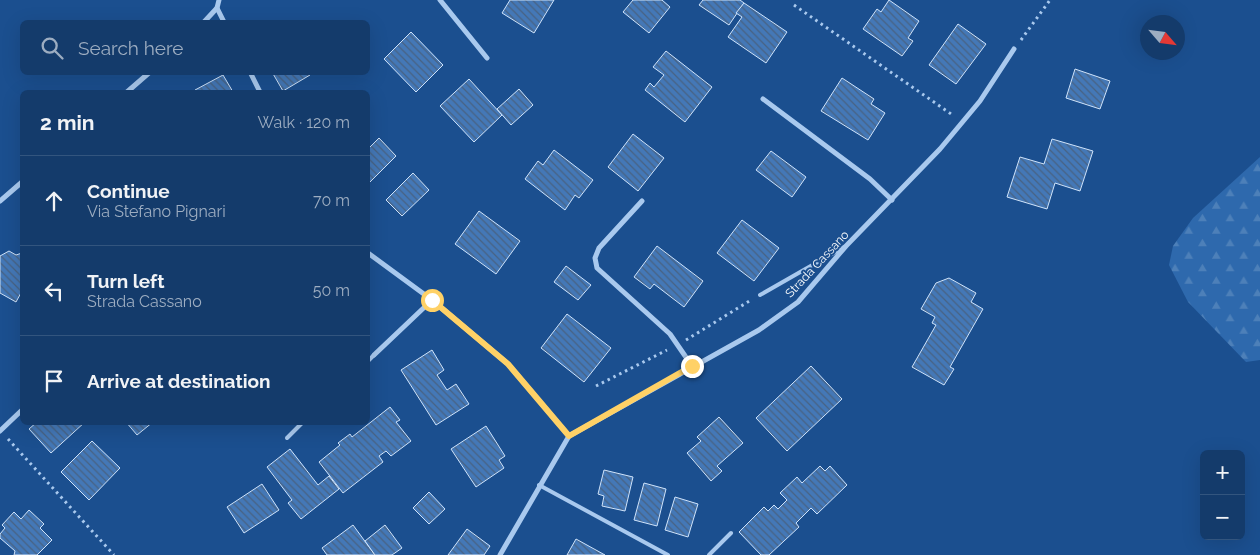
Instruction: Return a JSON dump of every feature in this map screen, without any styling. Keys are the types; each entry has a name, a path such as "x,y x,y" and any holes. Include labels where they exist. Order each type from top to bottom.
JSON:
{"street":[{"path":"206,20 217,8 219,0"},
{"path":"440,0 486,58"},
{"path":"217,8 223,20"},
{"name":"Strada Cassano","path":"500,555 569,436 759,330 798,302 846,246 940,149 980,101 1014,49"},
{"path":"129,90 147,75"},
{"path":"252,75 259,90"},
{"path":"763,99 870,179 892,200"},
{"path":"0,202 20,184"},
{"path":"642,201 599,248 595,258 597,268 670,334 692,366"},
{"path":"370,254 432,300 508,364 569,436"},
{"path":"374,355 432,300"},
{"path":"0,431 20,412"}],"lane":[{"path":"760,295 846,246"},
{"path":"370,359 374,355"},
{"path":"287,438 300,425"},
{"path":"539,485 668,555"},
{"path":"709,555 731,533"}],"path":[{"path":"1014,49 1050,0"},
{"path":"794,4 963,122"},
{"path":"0,431 114,555"}],"green space":[{"path":"1260,157 1260,360 1246,362 1188,302 1169,265 1173,246 1193,218"}],"building":[{"path":"510,0 554,0 534,33 502,13"},
{"path":"633,0 662,0 670,7 649,33 623,12"},
{"path":"703,0 740,0 744,3 729,25 699,5"},
{"path":"889,0 919,21 908,38 913,41 902,56 863,29 877,9 881,12"},
{"path":"744,3 787,32 766,63 728,37 742,17 736,13"},
{"path":"958,24 986,44 956,84 929,65"},
{"path":"411,32 443,65 416,92 384,59"},
{"path":"666,51 712,87 685,122 645,90 650,83 654,87 664,75 653,67"},
{"path":"1075,69 1110,81 1100,109 1066,98"},
{"path":"223,75 232,90 195,90"},
{"path":"274,75 310,75 285,90 282,90"},
{"path":"842,78 874,99 871,104 885,113 868,140 821,111"},
{"path":"469,79 502,115 474,142 440,106"},
{"path":"519,89 533,105 511,125 497,109"},
{"path":"633,134 664,158 638,191 608,167"},
{"path":"379,138 396,156 370,182 370,147"},
{"path":"1052,139 1093,151 1080,191 1055,183 1047,209 1007,197 1020,157 1044,164"},
{"path":"554,150 593,180 579,198 575,195 565,210 525,179 538,161 543,165"},
{"path":"771,151 806,177 792,197 756,170"},
{"path":"413,173 429,190 402,216 386,200"},
{"path":"479,211 520,241 496,274 455,244"},
{"path":"742,220 779,248 754,281 717,253"},
{"path":"657,246 703,281 684,307 654,284 650,289 634,277"},
{"path":"9,251 16,255 20,254 20,295 16,302 0,293 0,256"},
{"path":"566,266 591,285 578,300 554,282"},
{"path":"949,278 976,293 971,302 983,309 950,367 954,369 944,385 912,367 936,325 932,323 935,317 921,309 936,283"},
{"path":"567,314 611,348 584,382 541,348"},
{"path":"432,350 444,370 437,375 447,390 456,384 469,404 436,425 401,370"},
{"path":"811,366 842,399 787,451 756,418"},
{"path":"390,407 400,420 396,422 411,441 391,456 386,451 379,456 383,462 343,493 319,462 340,445 338,443 350,434 352,437 367,425 370,425 370,423"},
{"path":"719,417 743,443 717,466 722,471 711,481 687,453 701,441 697,437"},
{"path":"34,425 82,425 51,453 29,429"},
{"path":"129,425 149,425 137,435"},
{"path":"486,426 505,456 499,460 504,468 476,487 451,449"},
{"path":"92,441 120,468 89,500 61,472"},
{"path":"290,449 318,485 329,476 339,489 301,519 288,503 292,500 267,467"},
{"path":"820,466 825,471 830,466 847,485 817,514 811,508 796,523 799,527 769,555 761,555 739,532 764,507 768,511 774,505 778,509 787,500 780,493 797,477 802,483"},
{"path":"604,470 633,477 625,511 602,506 604,496 598,494"},
{"path":"644,483 666,489 657,526 634,520"},
{"path":"262,484 279,510 244,533 227,507"},
{"path":"429,492 445,509 429,524 413,508"},
{"path":"675,497 698,504 688,537 665,530"},
{"path":"29,510 44,524 40,528 52,540 37,555 14,555 15,551 0,538 0,534 5,528 2,525 14,512 21,519"},
{"path":"353,525 375,555 327,555 322,548"},
{"path":"385,525 402,548 392,555 375,555 365,541"},
{"path":"467,529 490,546 484,555 448,555"},
{"path":"576,539 605,555 567,555"}],"route":[{"path":"432,300 508,364 569,436 692,366"}]}
